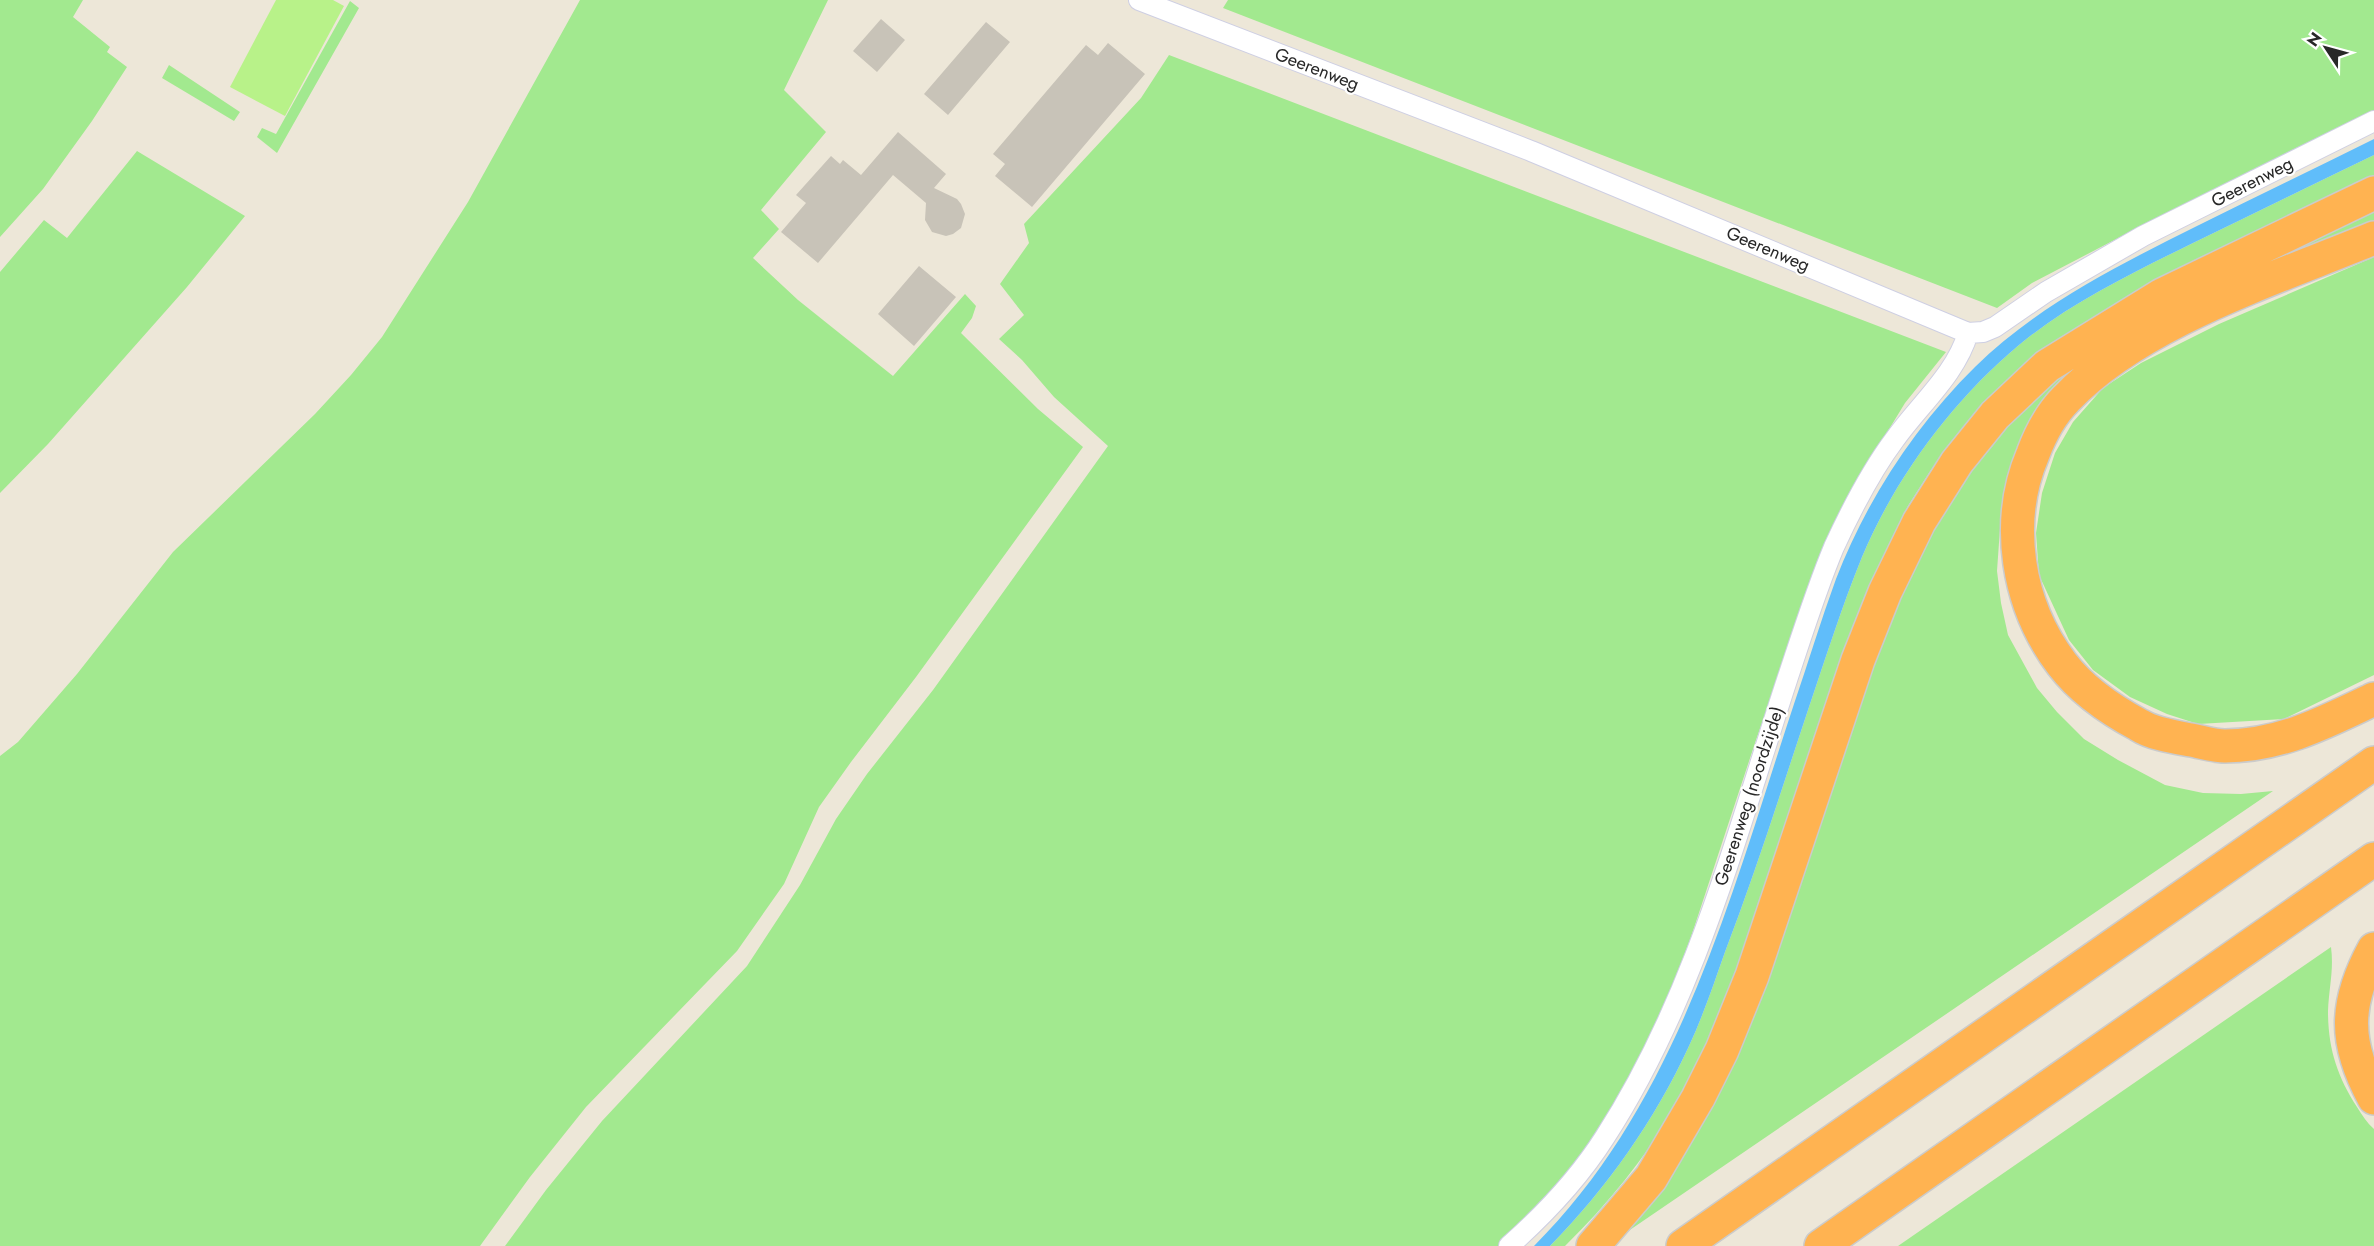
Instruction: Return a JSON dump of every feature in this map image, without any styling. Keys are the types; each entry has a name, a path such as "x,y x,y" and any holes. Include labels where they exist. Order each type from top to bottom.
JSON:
{"highway":[{"path":"1593,1246 1651,1178 1698,1098 1722,1050 1752,976 1858,660 1885,592 1919,522 1957,462 1995,415 2047,366 2162,295 2374,193"},
{"path":"2374,238 2198,311 2115,356 2064,400 2040,437 2023,477 2018,517 2018,552 2024,593 2062,664 2089,691 2140,726 2177,738 2223,746 2265,743 2308,730 2374,699"},
{"path":"1683,1246 2374,763"},
{"path":"1821,1246 2374,859"},
{"path":"2374,949 2361,974 2353,1004 2352,1045 2359,1071 2374,1098"}],"street":[{"name":"Geerenweg","path":"1139,0 1531,151 1968,333 1983,332 1995,327 2046,292 2144,236 2374,121"},
{"name":"Geerenweg (noordzijde)","path":"1509,1246 1542,1216 1604,1139 1661,1039 1713,908 1802,634 1834,547 1861,495 1894,440 1956,362 1968,333"}],"green space":[{"path":"0,0 83,0 73,17 110,47 107,52 127,67 43,189 0,237"},
{"path":"276,0 333,0 344,6 285,116 230,87"},
{"path":"580,0 828,0 784,90 826,132 761,210 779,229 753,258 798,300 893,376 965,294 976,306 972,318 961,333 1038,409 1083,447 819,807 784,884 737,951 586,1107 530,1177 480,1246 0,1246 0,756 18,742 77,674 173,552 315,414 382,337 468,202"},
{"path":"1228,0 2374,0 2374,113 2170,211 2032,283 1997,308 1223,8"},
{"path":"350,1 359,8 277,153 257,137 262,128 276,134"},
{"path":"1169,55 1946,352 1905,403 1869,462 1810,588 1756,740 1691,937 1653,1036 1586,1155 1503,1246 505,1246 546,1190 602,1121 747,966 800,885 836,819 867,774 933,690 1108,446 1054,397 1022,360 999,339 1024,315 1000,284 1029,243 1024,224 1141,98"},
{"path":"169,65 240,112 234,121 162,78"},
{"path":"137,151 245,216 187,287 48,444 0,493 0,272 44,220 67,238"},
{"path":"2374,155 2374,175 2148,286 2067,335 1963,428 1931,470 1908,506 1887,551 1738,974 1693,1077 1651,1145 1611,1197 1565,1246 1550,1246 1591,1201 1628,1152 1661,1100 1689,1046 1747,891 1834,632 1862,557 1891,498 1928,442 1971,390 2019,345 2059,316 2149,265"},
{"path":"2374,204 2374,230 2163,319 2012,478 2001,514 1997,571 2008,635 2037,688 2057,712 2084,739 2165,785 2203,793 2241,794 2273,791 1621,1236 1664,1181 1904,572 1995,434 2064,370"},
{"path":"2374,257 2374,675 2284,719 2198,724 2167,714 2130,697 2093,670 2069,640 2039,575 2036,533 2042,493 2055,453 2073,422 2103,388 2141,363 2219,324"},
{"path":"2331,947 2332,971 2328,1024 2332,1049 2339,1073 2350,1095 2374,1129 2374,1246 1898,1246"}],"water":[{"path":"2374,139 2374,155 2149,265 2103,289 2038,330 1971,390 1928,442 1891,498 1862,557 1834,632 1736,922 1699,1023 1676,1073 1645,1127 1591,1201 1550,1246 1534,1246 1585,1189 1627,1126 1664,1060 1723,920 1836,579 1877,493 1913,439 1932,414 1975,367 2025,324 2052,305 2138,256"}],"building":[{"path":"881,19 905,40 877,72 853,51"},
{"path":"986,22 1010,42 948,115 924,94"},
{"path":"1108,43 1145,74 1032,207 995,176 1005,164 993,154 1086,45 1098,55"},
{"path":"898,132 946,174 934,188 957,199 961,204 965,214 961,228 946,236 932,232 925,220 926,203 893,175 818,263 781,232 806,203 796,195 831,156 840,164 843,160 861,175"},
{"path":"919,266 956,297 914,346 878,314"}]}
